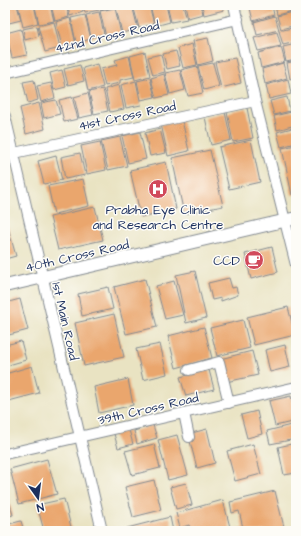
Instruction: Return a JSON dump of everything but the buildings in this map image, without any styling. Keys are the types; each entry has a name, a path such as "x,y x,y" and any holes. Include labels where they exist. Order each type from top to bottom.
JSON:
{"street":[{"path":"234,5 255,100 291,220 296,265"},
{"name":"42nd Cross Road","path":"5,73 238,19"},
{"name":"41st Cross Road","path":"9,155 255,100"},
{"name":"1st Main Road","path":"5,116 9,155 42,277 102,531"},
{"name":"40th Cross Road","path":"5,286 291,220"},
{"path":"189,370 219,362 229,403"},
{"name":"39th Cross Road","path":"5,454 296,387"},
{"path":"184,413 189,437"}],"place":[{"name":"Prabha Eye Clinic and Research Centre","path":"158,189"},
{"name":"CCD","path":"254,260"}]}
